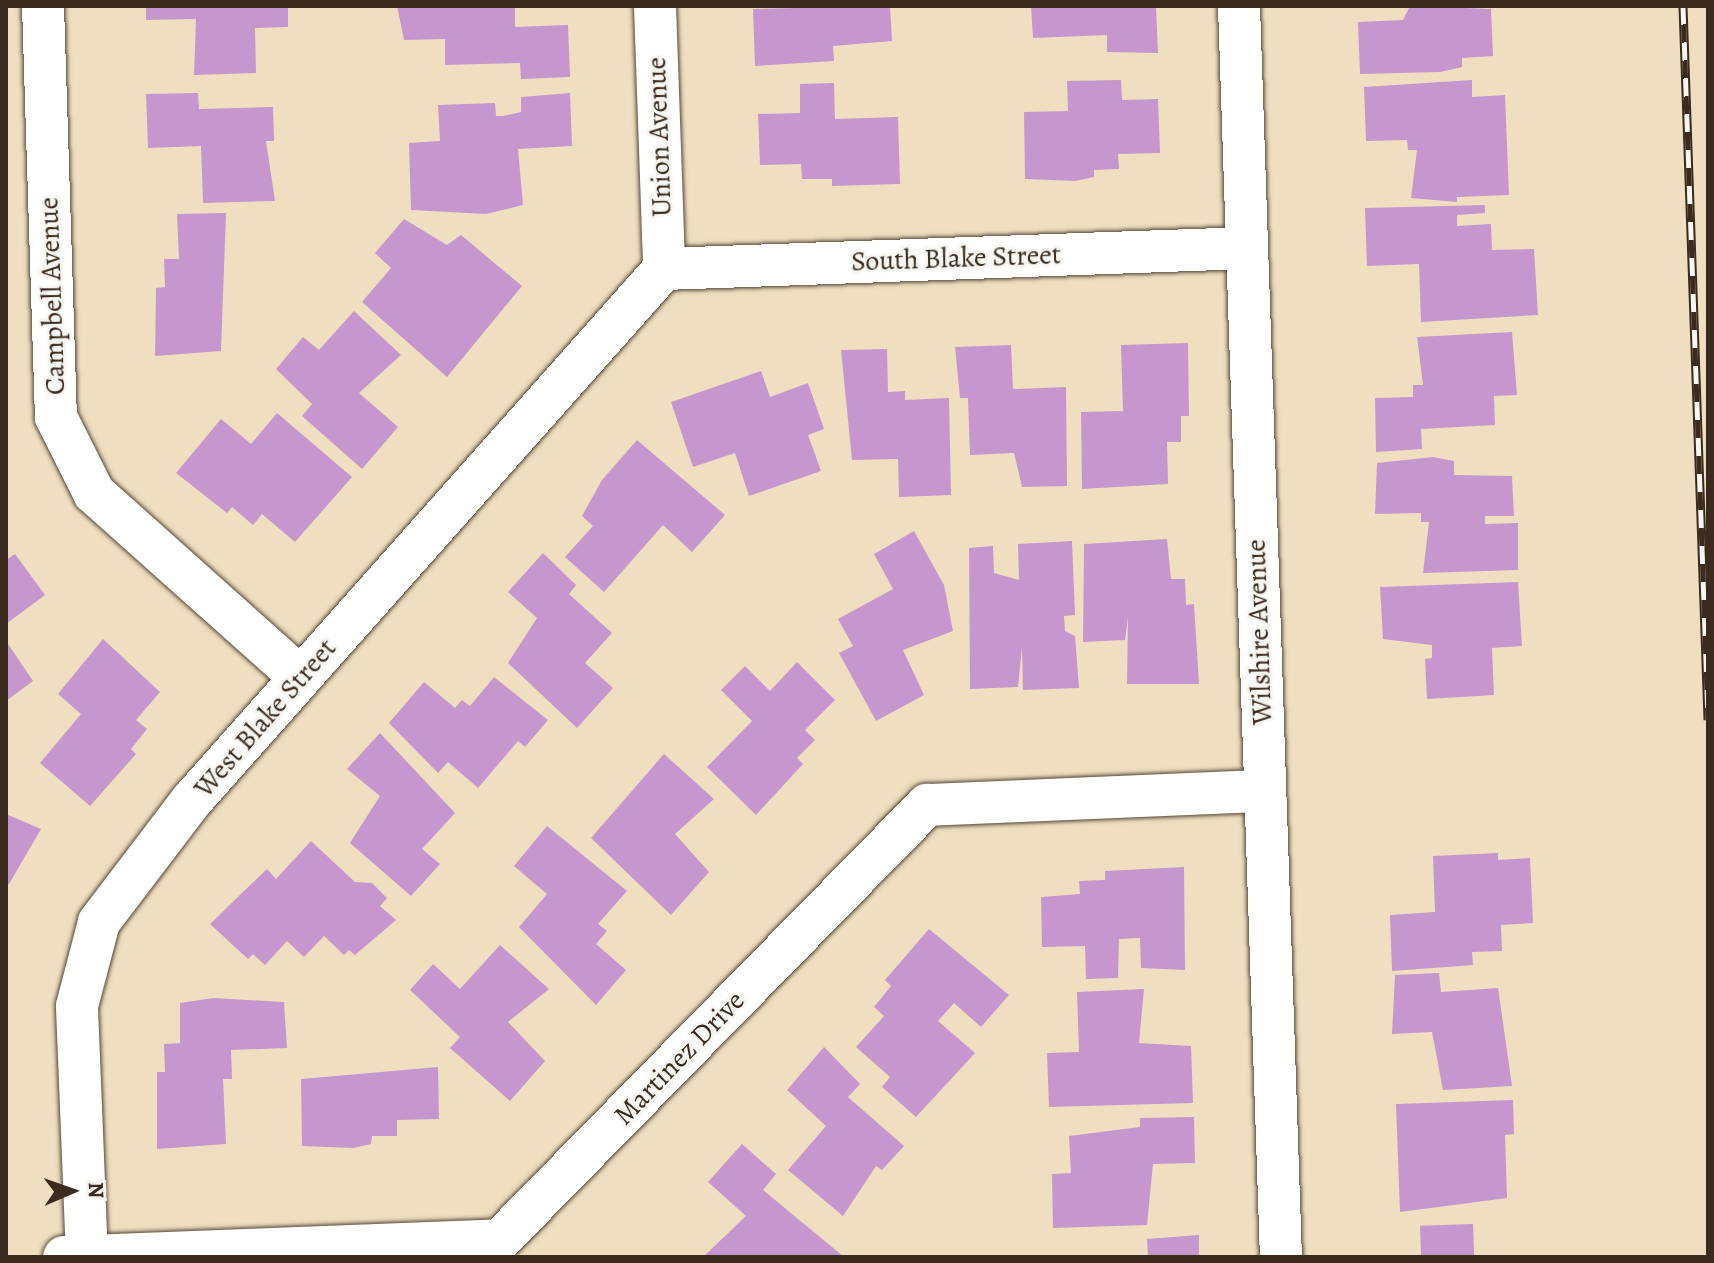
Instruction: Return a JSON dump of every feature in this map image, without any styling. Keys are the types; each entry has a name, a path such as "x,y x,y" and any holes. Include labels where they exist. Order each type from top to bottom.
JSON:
{"street":[{"name":"Campbell Avenue","path":"43,6 56,417 94,493 300,677"},
{"name":"Union Avenue","path":"655,6 664,269"},
{"name":"Wilshire Avenue","path":"1239,6 1281,1257"},
{"name":"South Blake Street","path":"664,269 1247,248"},
{"name":"West Blake Street","path":"87,1257 77,1006 99,922 300,677 664,269"},
{"name":"Martinez Drive","path":"64,1257 500,1240 927,805 1263,791"}],"building":[{"path":"146,6 288,6 288,27 255,28 256,73 194,75 196,19 146,20"},
{"path":"397,6 515,6 515,27 568,25 570,77 521,79 520,63 445,65 445,39 404,40"},
{"path":"890,6 892,41 833,46 834,61 755,66 753,9"},
{"path":"1031,6 1156,6 1158,53 1107,52 1107,35 1033,38"},
{"path":"1410,6 1491,9 1493,56 1462,58 1462,67 1440,72 1360,74 1358,22 1403,20"},
{"path":"1121,80 1122,100 1158,99 1160,153 1118,154 1119,169 1094,170 1094,177 1075,181 1025,179 1024,112 1068,111 1067,81"},
{"path":"1472,80 1472,97 1505,95 1509,195 1457,197 1457,202 1411,198 1417,150 1408,150 1407,140 1366,141 1364,87"},
{"path":"834,83 835,119 898,117 900,184 832,186 832,179 802,179 801,164 760,165 758,114 800,113 800,84"},
{"path":"198,93 199,109 273,107 274,141 266,141 275,201 203,203 201,146 148,148 146,94"},
{"path":"570,93 572,146 518,149 523,205 486,214 411,210 409,143 440,141 438,105 495,103 496,116 503,116 521,112 521,97"},
{"path":"1485,205 1485,213 1457,215 1457,226 1491,224 1492,250 1534,249 1538,315 1421,322 1419,264 1367,266 1365,208"},
{"path":"226,213 221,351 155,356 156,288 165,287 164,259 179,259 177,214"},
{"path":"404,219 447,245 461,235 522,286 447,377 362,302 391,268 375,253"},
{"path":"354,311 401,355 359,393 398,427 362,469 302,416 312,404 276,369 303,337 319,350"},
{"path":"1512,332 1517,395 1494,396 1495,425 1421,429 1422,449 1376,452 1375,398 1413,397 1413,385 1423,385 1417,337"},
{"path":"1188,343 1189,416 1181,416 1181,442 1167,442 1168,484 1082,489 1081,412 1123,411 1121,345"},
{"path":"1011,345 1013,389 1066,387 1067,486 1022,487 1014,453 970,455 968,398 960,398 955,347"},
{"path":"887,349 888,392 905,391 905,400 949,398 951,495 899,497 898,459 852,460 841,350"},
{"path":"761,371 770,397 808,383 824,429 808,435 821,471 749,496 735,453 693,467 671,402"},
{"path":"277,413 352,477 295,542 262,514 253,525 232,507 227,513 176,473 221,419 251,444"},
{"path":"637,440 725,515 692,552 663,525 604,592 565,557 593,526 582,516 602,480"},
{"path":"1433,457 1454,461 1454,475 1512,476 1514,516 1485,516 1485,524 1518,523 1518,570 1423,573 1429,522 1421,522 1421,513 1375,514 1377,463"},
{"path":"914,531 944,585 953,631 903,650 924,695 876,721 839,653 853,646 838,619 893,589 874,554"},
{"path":"1167,539 1171,579 1185,579 1186,605 1194,604 1199,684 1127,684 1128,617 1125,640 1083,642 1084,544"},
{"path":"1072,541 1075,615 1064,616 1065,631 1075,636 1079,688 1023,690 1022,647 1018,687 970,689 969,548 993,546 994,573 1019,580 1018,544"},
{"path":"543,553 576,585 569,594 612,633 585,663 613,688 577,728 508,663 537,618 508,592"},
{"path":"15,554 45,595 6,624 6,560"},
{"path":"1518,582 1522,646 1492,648 1494,695 1427,699 1425,659 1432,658 1432,645 1383,639 1380,587"},
{"path":"103,639 160,692 136,720 147,729 131,749 136,754 90,806 40,763 81,714 58,694"},
{"path":"6,641 33,681 6,701"},
{"path":"797,662 835,700 805,730 815,740 797,758 803,764 756,815 707,767 752,721 721,690 745,666 770,691"},
{"path":"494,677 548,720 525,747 518,741 478,788 448,762 438,773 389,723 424,682 455,708 462,700 470,706"},
{"path":"380,733 455,813 422,849 440,864 411,896 350,843 380,796 347,769"},
{"path":"664,754 714,799 675,834 709,872 671,915 591,838"},
{"path":"6,814 41,829 9,884 6,883"},
{"path":"547,826 627,891 598,924 607,931 596,944 626,970 596,1005 519,927 547,894 514,866"},
{"path":"311,841 355,882 372,883 387,898 380,906 396,920 355,955 349,950 344,955 324,936 304,957 287,941 265,965 253,954 248,959 210,924 267,869 276,879"},
{"path":"1498,853 1498,860 1530,858 1533,923 1501,925 1502,951 1472,952 1473,965 1392,971 1390,915 1435,912 1433,856"},
{"path":"1184,867 1185,970 1141,968 1140,938 1119,939 1118,978 1086,979 1085,946 1042,947 1041,897 1080,894 1079,881 1105,880 1105,871"},
{"path":"929,929 1009,995 981,1027 954,1003 938,1021 975,1053 916,1117 882,1087 890,1077 856,1047 884,1016 874,1007 891,986 885,980"},
{"path":"500,945 549,989 508,1022 545,1061 510,1101 450,1048 460,1037 410,990 433,964 460,989"},
{"path":"1439,973 1441,992 1498,988 1512,1086 1443,1090 1432,1032 1392,1034 1395,975"},
{"path":"1144,989 1139,1043 1191,1046 1193,1103 1049,1107 1047,1053 1079,1052 1077,992"},
{"path":"214,998 284,1002 287,1048 231,1050 232,1079 223,1079 226,1144 157,1149 157,1072 165,1072 164,1044 180,1043 180,1003"},
{"path":"824,1047 860,1084 848,1097 904,1146 882,1170 876,1166 843,1216 788,1170 826,1126 787,1090"},
{"path":"438,1067 439,1119 397,1120 397,1136 372,1136 371,1144 353,1148 302,1146 301,1079"},
{"path":"1513,1100 1514,1134 1505,1135 1507,1198 1400,1212 1396,1104"},
{"path":"1194,1117 1195,1163 1153,1164 1147,1225 1053,1228 1052,1174 1071,1173 1069,1136 1140,1127 1140,1118"},
{"path":"742,1144 776,1174 763,1190 844,1257 703,1257 746,1216 708,1182"},
{"path":"1473,1224 1474,1257 1421,1257 1420,1226"},
{"path":"1199,1235 1199,1257 1148,1257 1147,1239"}],"railway":[{"path":"1683,6 1708,720"}]}
